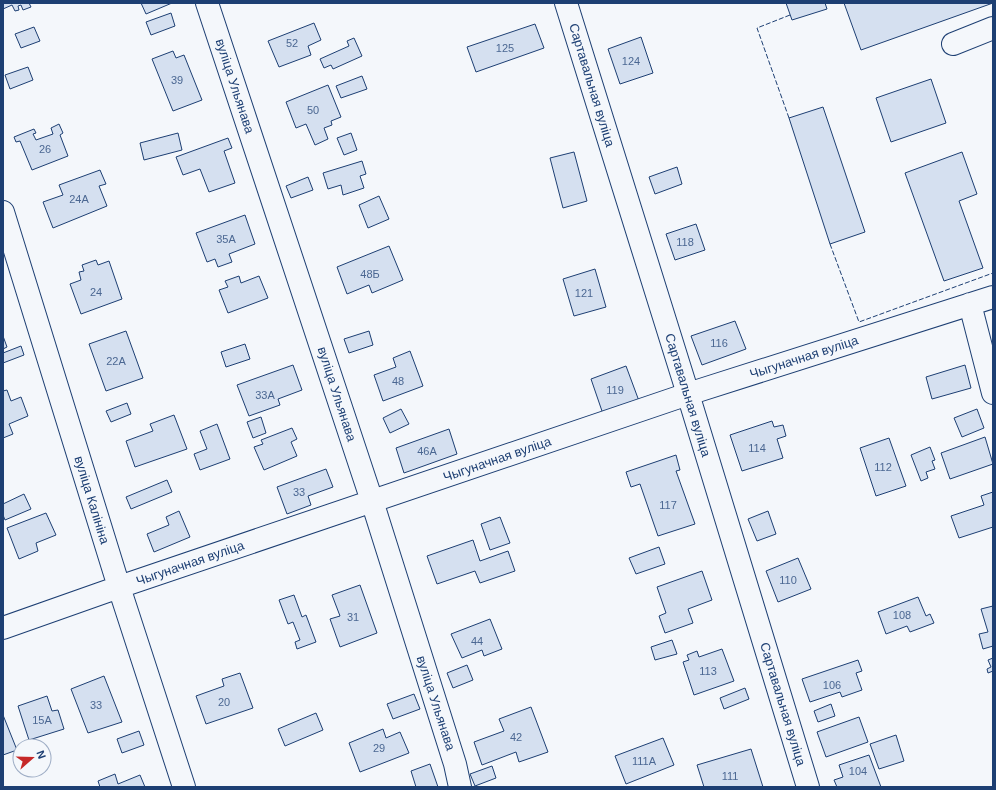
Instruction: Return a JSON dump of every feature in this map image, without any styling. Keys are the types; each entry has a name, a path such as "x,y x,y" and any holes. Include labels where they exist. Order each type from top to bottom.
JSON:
{"street":[{"name":"вуліца Ульянава","path":"207,3 372,501 453,756 460,787"},
{"name":"Сартавальная вуліца","path":"566,3 688,394 808,787"},
{"path":"953,44 993,28"},
{"name":"вуліца Калініна","path":"3,212 118,588 184,787"},
{"name":"Чыгуначная вуліца","path":"3,628 688,394 993,297"},
{"path":"970,304 993,393"}],"building":[{"path":"3,3 29,3 31,7 23,10 21,5 18,6 19,10 15,11 12,5 3,9"},
{"path":"141,3 172,3 146,14"},
{"path":"786,3 825,3 827,9 792,20"},
{"path":"844,3 993,3 861,50"},
{"path":"171,13 175,26 151,35 146,22"},
{"path":"314,23 321,40 308,46 311,55 279,67 268,41"},
{"path":"535,24 544,48 476,72 467,47"},
{"path":"34,27 40,41 21,48 15,34"},
{"path":"641,37 653,73 620,84 608,49"},
{"path":"354,38 362,56 333,69 331,65 324,68 320,59 349,46 347,41"},
{"path":"173,51 176,58 184,55 202,100 173,111 152,59"},
{"path":"28,67 33,80 10,89 5,75"},
{"path":"362,76 367,89 341,98 336,86"},
{"path":"931,79 946,123 891,142 876,98"},
{"path":"328,85 341,117 331,121 332,125 324,128 328,139 315,145 306,124 296,128 286,102"},
{"path":"823,107 865,232 830,244 789,118"},
{"path":"59,124 63,133 60,135 68,156 32,170 20,141 16,142 14,137 34,129 36,133 33,134 36,140 53,134 51,128"},
{"path":"178,133 182,150 144,160 140,143"},
{"path":"351,133 357,150 344,155 337,138"},
{"path":"228,138 232,148 224,151 235,183 209,192 200,169 183,175 176,157"},
{"path":"574,152 587,201 563,208 550,158"},
{"path":"962,152 977,194 959,201 983,268 944,281 905,173"},
{"path":"362,161 366,174 360,176 364,188 343,195 341,185 328,189 323,173"},
{"path":"677,167 682,184 655,194 649,177"},
{"path":"100,170 106,184 99,186 107,206 53,228 43,202 63,195 59,185"},
{"path":"308,177 313,190 291,198 286,186"},
{"path":"379,196 389,219 368,228 359,205"},
{"path":"245,215 255,244 229,254 232,262 218,267 215,259 207,262 196,233"},
{"path":"696,224 705,250 675,260 666,234"},
{"path":"389,246 403,280 372,293 369,285 347,294 337,267"},
{"path":"96,260 98,265 109,261 122,299 81,314 70,284 81,280 79,272 84,271 82,265"},
{"path":"595,269 606,307 574,316 563,279"},
{"path":"239,276 241,283 259,276 268,298 228,313 219,290 228,287 225,281"},
{"path":"735,321 746,349 702,365 691,336"},
{"path":"126,331 143,378 106,391 89,344"},
{"path":"369,331 373,345 349,353 344,339"},
{"path":"3,336 7,347 3,349"},
{"path":"245,344 250,359 226,367 221,352"},
{"path":"21,346 24,355 3,363 3,353"},
{"path":"410,351 423,386 383,401 374,375 396,367 393,358"},
{"path":"293,365 302,390 278,399 280,405 249,416 237,385"},
{"path":"965,365 971,388 932,399 926,377"},
{"path":"626,366 639,401 603,414 591,379"},
{"path":"7,390 11,401 21,397 28,416 9,424 13,434 3,438 3,391"},
{"path":"127,403 131,414 111,422 106,411"},
{"path":"401,409 409,424 390,433 383,418"},
{"path":"977,409 984,428 962,437 954,418"},
{"path":"174,415 187,449 135,467 126,441 153,431 150,424"},
{"path":"261,417 266,433 253,438 247,422"},
{"path":"772,421 774,427 783,425 786,436 777,439 783,458 742,471 730,435"},
{"path":"217,424 230,459 200,470 194,454 207,449 200,431"},
{"path":"292,428 297,439 291,442 297,456 264,470 254,447 263,444 261,440"},
{"path":"449,429 457,454 404,473 396,448"},
{"path":"985,437 993,464 950,479 941,453"},
{"path":"889,438 906,486 876,496 860,448"},
{"path":"930,447 935,460 932,461 935,469 926,472 928,478 921,481 911,455"},
{"path":"676,455 680,470 676,471 695,524 658,536 640,484 631,487 626,472"},
{"path":"326,469 333,487 308,496 311,505 287,514 277,487"},
{"path":"167,480 172,492 131,509 126,497"},
{"path":"993,492 993,527 959,538 951,516 984,505 981,496"},
{"path":"24,494 31,509 5,520 3,515 3,504"},
{"path":"179,511 190,537 154,552 147,534 169,525 166,517"},
{"path":"768,511 776,534 757,541 748,519"},
{"path":"46,513 56,535 36,543 38,551 19,559 7,528"},
{"path":"500,517 510,543 490,550 481,524"},
{"path":"473,540 480,561 508,551 515,571 480,583 475,571 437,584 427,556"},
{"path":"659,547 665,564 636,574 629,558"},
{"path":"798,558 811,589 778,602 766,571"},
{"path":"702,571 712,600 688,609 693,623 665,633 659,616 666,613 657,587"},
{"path":"360,585 377,633 340,647 330,619 340,616 332,595"},
{"path":"294,595 302,617 306,615 316,642 297,649 295,642 300,640 293,622 288,624 279,600"},
{"path":"918,597 926,616 930,614 934,623 910,632 907,626 886,634 878,612"},
{"path":"993,606 993,646 983,649 979,634 988,632 981,609"},
{"path":"490,619 502,649 484,656 482,650 462,658 451,634"},
{"path":"672,640 677,654 655,660 651,647"},
{"path":"722,649 734,681 694,695 683,662 689,660 687,655 697,651 699,657"},
{"path":"993,658 993,671 988,673 987,669 991,667 988,660"},
{"path":"858,660 862,671 856,673 862,690 842,697 840,692 810,702 802,679"},
{"path":"467,665 473,680 453,688 447,673"},
{"path":"240,673 253,708 206,724 196,696 224,686 222,679"},
{"path":"104,676 122,722 88,733 71,689"},
{"path":"745,688 749,699 724,709 720,698"},
{"path":"414,694 420,709 393,719 387,704"},
{"path":"47,696 52,711 58,710 64,729 35,738 28,738 18,706"},
{"path":"831,704 835,716 818,722 814,711"},
{"path":"531,707 548,752 519,762 516,752 482,765 474,742 504,731 499,719"},
{"path":"316,713 323,730 285,746 278,729"},
{"path":"3,715 12,738 12,752 3,755"},
{"path":"859,717 868,742 826,757 817,732"},
{"path":"383,729 386,738 400,732 409,753 360,772 349,743"},
{"path":"139,731 144,745 122,753 117,739"},
{"path":"896,735 904,761 879,769 870,744"},
{"path":"663,738 674,765 626,784 615,756"},
{"path":"751,749 763,787 704,787 697,765"},
{"path":"869,755 881,787 837,787 834,780 843,777 839,765"},
{"path":"430,764 438,787 416,787 411,771"},
{"path":"492,766 496,778 475,786 470,774"},
{"path":"115,774 118,784 140,775 145,787 100,787 98,781"}],"fence":[{"path":"789,118 757,28 790,15"},
{"path":"830,244 859,322 993,273"}]}
